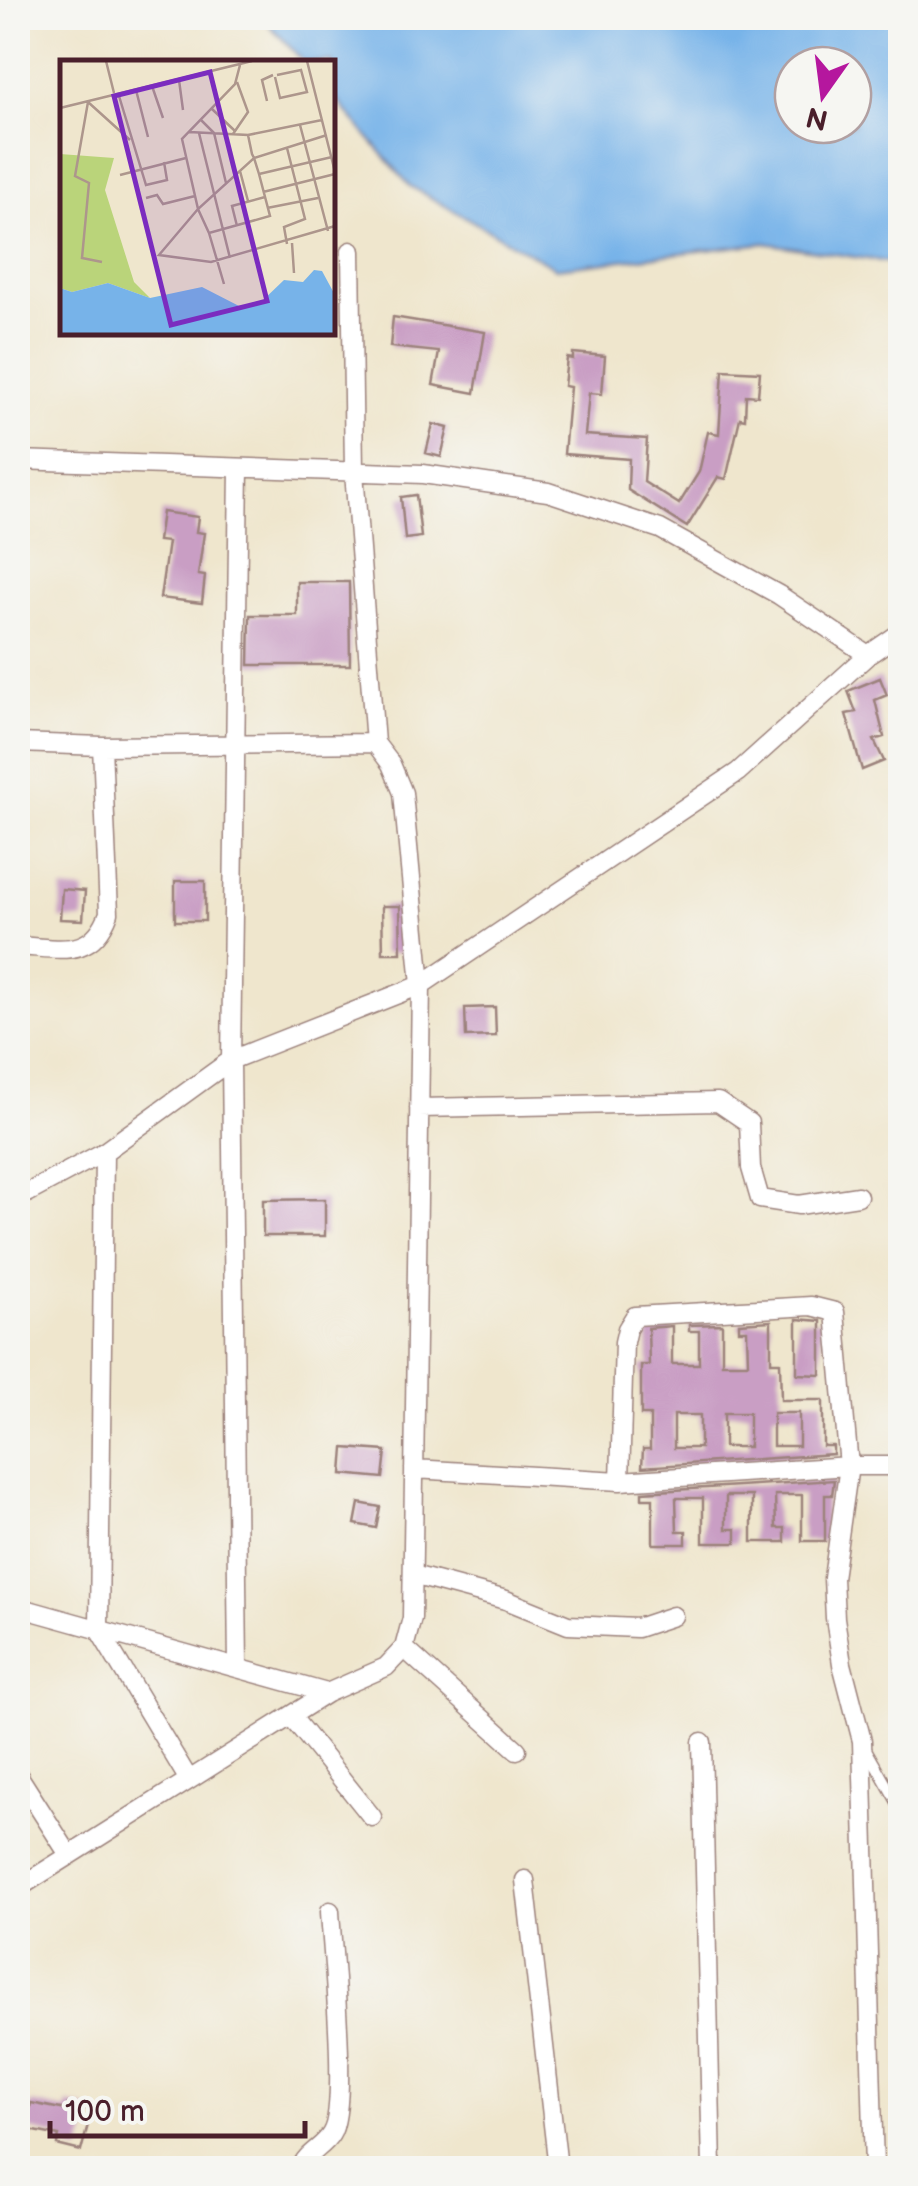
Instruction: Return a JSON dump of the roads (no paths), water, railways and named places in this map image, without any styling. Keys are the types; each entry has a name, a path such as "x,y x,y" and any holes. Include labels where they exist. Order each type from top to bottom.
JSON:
{"street":[{"path":"18,1888 326,1694 386,1667 404,1648 412,1618 421,985 402,793 391,764 376,742 354,472 351,251"},
{"path":"18,460 423,474 548,492 660,528 778,596 868,655"},
{"path":"238,1668 231,1060 239,468"},
{"path":"18,1198 104,1152 231,1060 421,985 738,772 868,655 900,633"},
{"path":"18,743 102,746 376,742"},
{"path":"18,946 76,949 101,935 109,914 102,746"},
{"path":"419,1108 718,1102 749,1123 751,1168 760,1199 798,1204 858,1196"},
{"path":"104,1152 100,1630 189,1780"},
{"path":"620,1481 624,1342 636,1316 811,1306 835,1312 840,1332 848,1466 833,1578 834,1618 862,1741 874,2168"},
{"path":"414,1469 620,1481 900,1466"},
{"path":"412,1576 506,1600 568,1625 637,1628 673,1616"},
{"path":"18,1606 326,1694"},
{"path":"404,1648 516,1750"},
{"path":"291,1716 372,1817"},
{"path":"702,1742 712,2168"},
{"path":"18,1775 70,1856"},
{"path":"526,1880 558,2168"},
{"path":"301,2168 332,2134 340,2100 330,1912"}],"lane":[{"path":"862,1741 900,1808"}],"water":[{"path":"263,18 900,18 900,264 764,243 556,268 410,186 335,98 335,60 302,60"}]}
